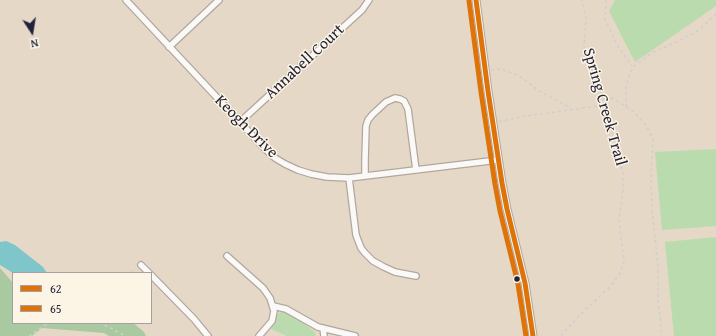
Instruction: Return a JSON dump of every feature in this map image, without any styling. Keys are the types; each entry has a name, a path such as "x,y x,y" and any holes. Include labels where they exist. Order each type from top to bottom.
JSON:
{"street":[{"name":"Keogh Drive","path":"126,0 265,149 275,158 298,170 333,178 349,178 498,160"},
{"path":"169,47 219,0"},
{"name":"Annabell Court","path":"240,122 362,10 369,0"},
{"path":"476,0 505,202 525,283 533,336"},
{"path":"365,176 366,126 368,120 386,102 395,98 404,101 408,109 416,170"},
{"path":"349,178 356,235 364,253 373,261 395,272 416,276"},
{"path":"227,256 263,288 270,298 274,316 272,321 259,336"},
{"path":"140,265 148,272"},
{"path":"152,277 194,319 208,336"},
{"path":"273,306 286,308 313,324 323,328 355,336"},
{"path":"323,328 324,336"}],"path":[{"name":"Spring Creek Trail","path":"562,335 580,315 611,286 620,274 624,262 618,221 623,190 623,173 604,100 584,49 586,18 582,0"},
{"path":"606,0 605,19 617,45 633,67"},
{"path":"626,107 626,85 633,67 653,52 677,42 699,30 716,14"},
{"path":"486,70 500,69 518,75 539,91 572,109"},
{"path":"604,100 612,98 633,111 646,125 653,139 651,176 652,210 658,267 658,298 662,336"},
{"path":"493,124 519,117 605,105"},
{"path":"272,321 286,327 290,336"},
{"path":"29,336 45,325 50,324"},
{"path":"102,324 125,336"}],"green space":[{"path":"615,0 716,0 716,6 635,62 609,11"},
{"path":"716,149 716,226 662,230 655,152"},
{"path":"716,237 716,336 674,336 665,242"},
{"path":"0,268 12,282 12,324 134,324 144,332 146,336 109,336 104,333 42,328 32,336 0,336"},
{"path":"282,312 290,314 315,332 316,336 287,336 271,329 277,314"}],"water":[{"path":"6,241 15,245 43,267 46,272 12,272 0,265 0,242"}],"transit line":[{"name":"62","path":"476,0 502,183 525,283 533,336"},
{"name":"65","path":"469,1 495,184 518,284 526,336"}]}
